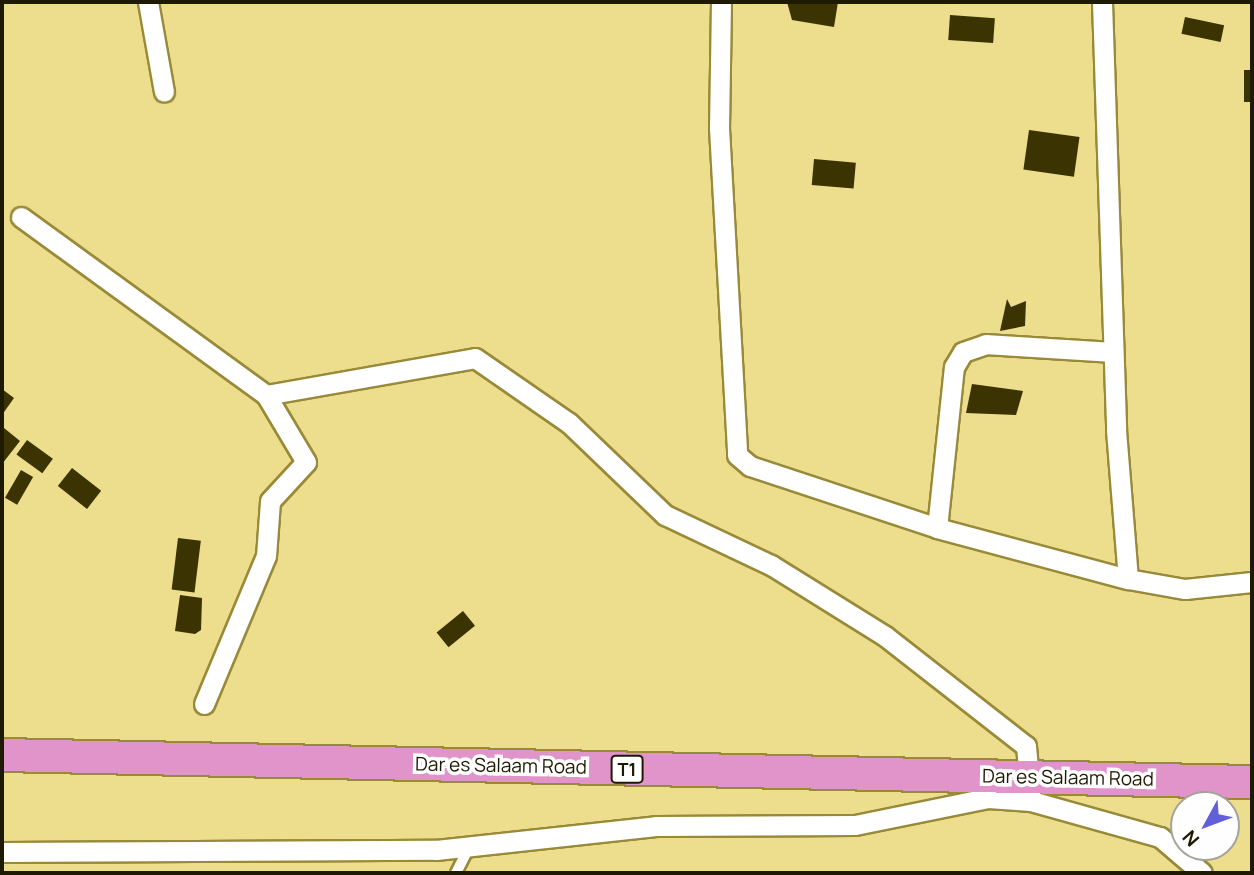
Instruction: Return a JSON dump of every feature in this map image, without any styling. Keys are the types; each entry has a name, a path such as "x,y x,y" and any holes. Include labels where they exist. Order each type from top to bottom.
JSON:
{"highway":[{"name":"Dar es Salaam Road","path":"2,755 1030,789 1252,782"}],"street":[{"path":"148,2 164,92"},
{"path":"721,2 719,128 732,447 750,466 937,528 1128,579 1185,589 1252,582"},
{"path":"1102,2 1112,352 1128,579"},
{"path":"21,217 266,395 306,462 270,501 266,556 204,704"},
{"path":"937,528 954,367 963,352 986,344 1112,352"},
{"path":"266,395 475,358 569,424 665,515 771,565 884,636 1026,746 1030,789"},
{"path":"2,852 469,847 656,826 855,825 1030,789 1160,837 1202,873"}],"lane":[{"path":"456,873 469,847"}],"building":[{"path":"787,2 838,2 834,27 792,20"},
{"path":"950,15 995,18 993,43 948,40"},
{"path":"1185,17 1224,25 1221,42 1181,34"},
{"path":"1244,70 1252,70 1252,102 1244,102"},
{"path":"1029,130 1080,137 1074,177 1023,170"},
{"path":"814,159 856,163 854,189 812,185"},
{"path":"1007,299 1011,307 1026,301 1025,326 1000,331"},
{"path":"972,384 1023,391 1016,415 966,413"},
{"path":"2,389 14,398 2,415"},
{"path":"4,428 20,441 2,464 2,430"},
{"path":"27,440 53,459 42,473 16,455"},
{"path":"72,468 101,491 87,509 58,486"},
{"path":"21,470 33,477 17,505 5,498"},
{"path":"178,538 201,541 194,592 172,590"},
{"path":"180,595 202,598 201,630 195,634 175,631"},
{"path":"463,611 475,626 449,647 437,632"}]}
